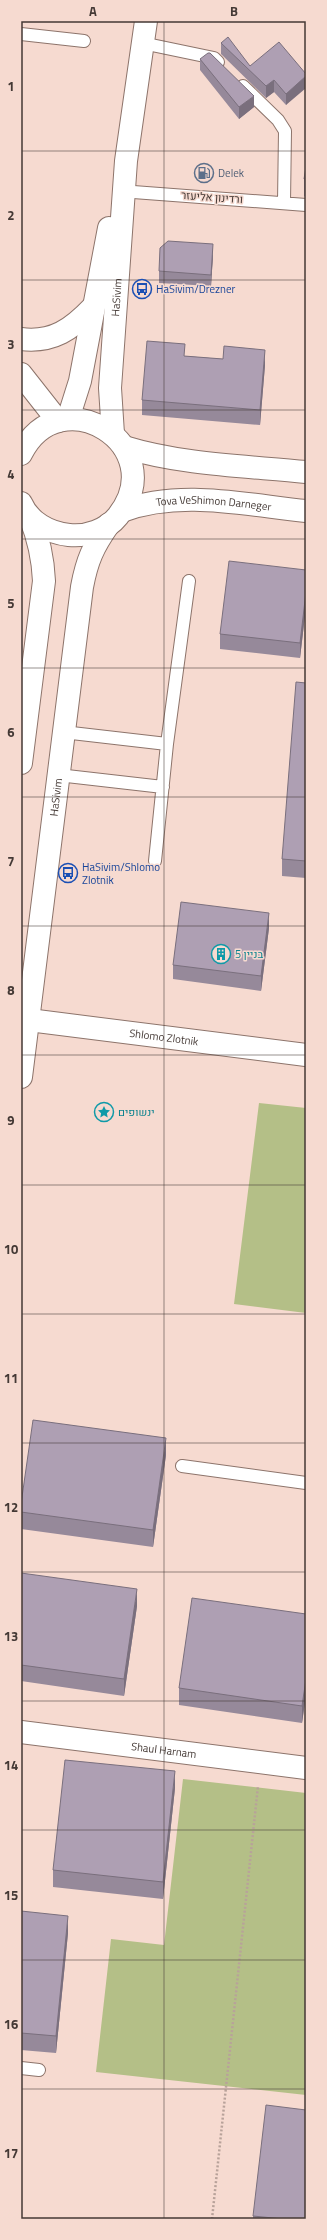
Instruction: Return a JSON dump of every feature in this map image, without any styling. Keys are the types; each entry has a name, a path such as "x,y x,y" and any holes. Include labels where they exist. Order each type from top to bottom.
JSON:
{"street":[{"name":"HaSivim","path":"63,420 80,381 93,307 120,191 126,161 146,21"},
{"name":"HaSivim","path":"21,1077 25,1019 86,562 93,546 116,518 130,496 133,480 131,463 119,441 110,388 120,191"},
{"path":"21,339 46,338 62,334 75,326 93,307"},
{"path":"21,374 63,420"},
{"path":"21,454 26,443 41,430 63,420 84,420 100,425 119,441 175,458 306,472"},
{"name":"Tova VeShimon Darneger","path":"26,510 44,528 60,534 77,536 94,533 116,518 143,503 173,499 306,511"},
{"path":"21,763 44,581 44,561 40,540 26,510"},
{"name":"Shlomo Zlotnik","path":"25,1019 306,1055"},
{"name":"Shaul Harnam","path":"21,1732 306,1768"}],"lane":[{"path":"21,34 84,41"},
{"path":"142,43 214,58 225,68"},
{"path":"235,78 278,120 285,131 284,202"},
{"name":"ורדינון אליעזר","path":"120,191 284,202 306,205"},
{"path":"154,861 167,744 189,581"},
{"path":"64,732 167,744"},
{"path":"58,775 162,787"},
{"path":"182,1466 306,1483"},
{"path":"21,2068 39,2070"}],"path":[{"path":"212,2219 261,1762"}],"green space":[{"path":"259,1103 306,1108 306,1313 234,1304"},
{"path":"183,1779 306,1793 306,2095 96,2072 111,1939 164,1945"}],"building":[{"path":"228,37 250,66 279,42 306,74 306,76 286,94 274,80 266,86 221,43"},
{"path":"210,53 254,96 239,107 200,59"},
{"path":"306,167 306,179 304,179"},
{"path":"168,241 213,244 211,275 159,271 160,248"},
{"path":"147,341 185,344 184,356 223,359 224,346 265,350 260,410 142,400"},
{"path":"229,561 306,570 306,592 300,643 220,634"},
{"path":"296,682 306,683 306,861 282,859"},
{"name":"בניין 5","path":"181,902 269,913 261,976 173,965"},
{"path":"33,1420 166,1438 153,1530 21,1512"},
{"path":"21,1573 137,1589 124,1679 21,1665"},
{"path":"192,1598 306,1614 306,1679 302,1706 179,1688"},
{"path":"65,1760 175,1771 163,1882 53,1870"},
{"path":"21,1911 68,1916 56,2036 21,2033"},
{"path":"266,2105 306,2110 306,2219 283,2219 253,2216"}],"place":[{"name":"Delek","path":"204,173"},
{"name":"HaSivim/Drezner","path":"142,289"},
{"name":"HaSivim/Shlomo Zlotnik","path":"68,873"},
{"name":"בניין 5","path":"221,954"},
{"name":"ינשופים","path":"104,1112"}]}
